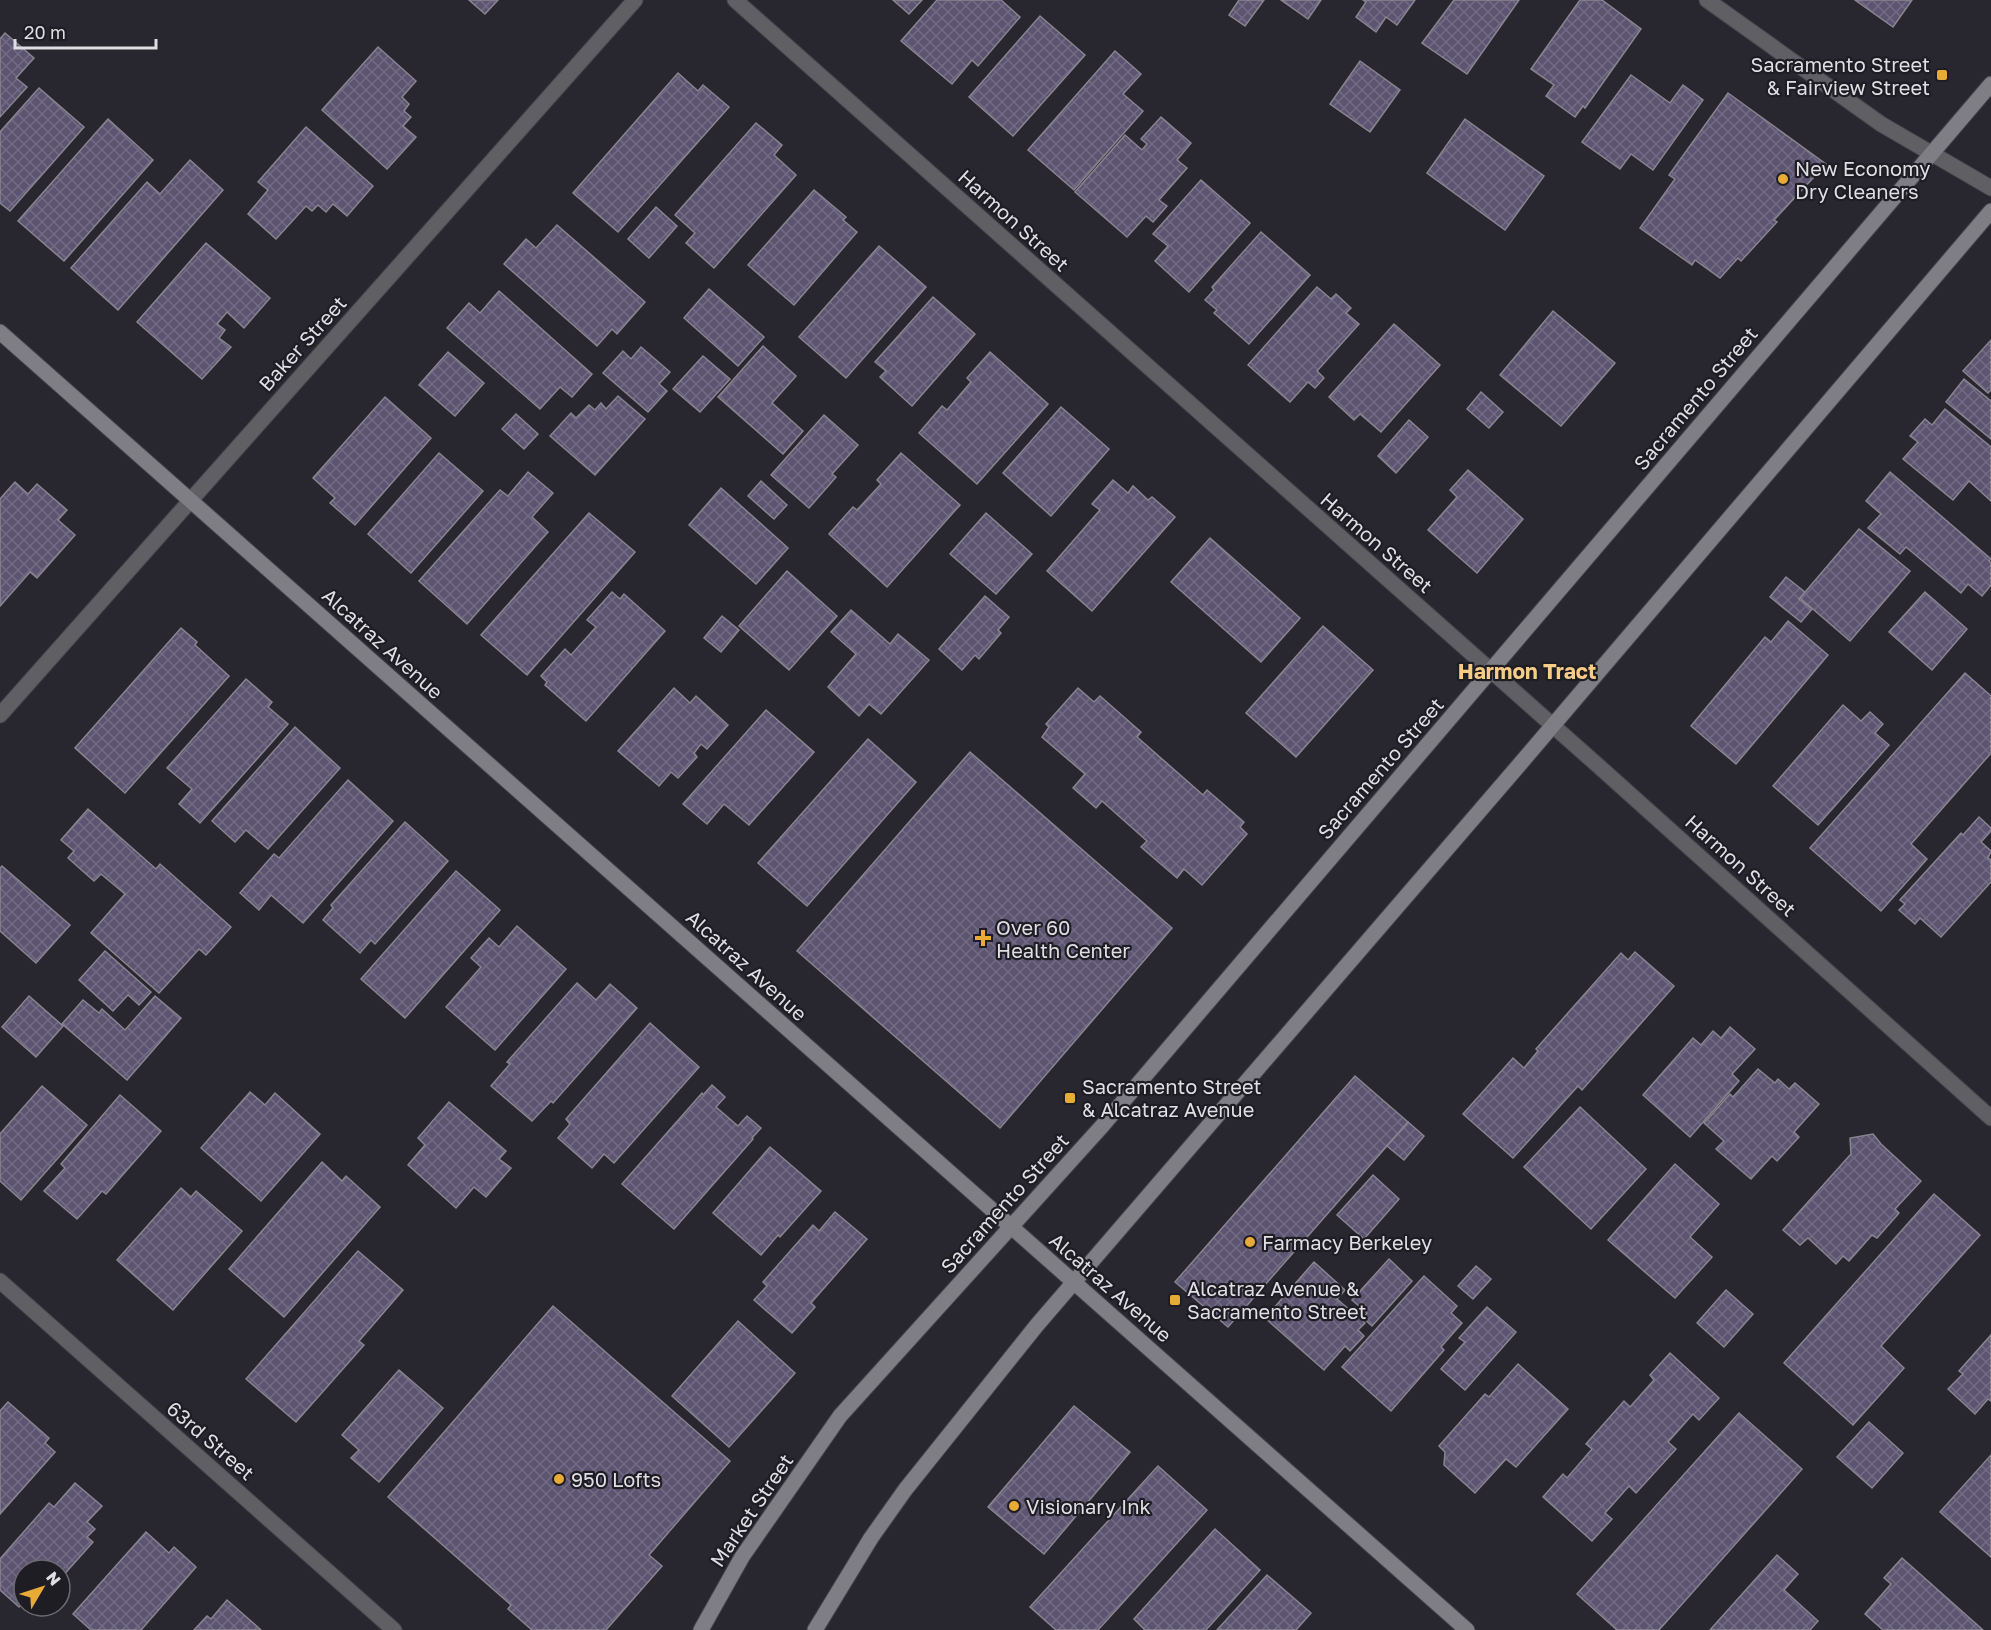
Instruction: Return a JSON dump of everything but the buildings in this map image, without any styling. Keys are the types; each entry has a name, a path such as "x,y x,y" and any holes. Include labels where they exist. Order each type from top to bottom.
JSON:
{"street":[{"name":"Baker Street","path":"0,715 635,0"},
{"name":"Harmon Street","path":"735,0 1991,1118"},
{"path":"1707,0 1881,124 1991,188"},
{"name":"Sacramento Street","path":"840,1416 1102,1125 1991,84"},
{"path":"814,1630 871,1538 905,1490 1030,1334 1553,726 1991,211"},
{"name":"Alcatraz Avenue","path":"0,332 1467,1630"},
{"name":"63rd Street","path":"0,1281 394,1630"},
{"name":"Market Street","path":"701,1630 742,1557 840,1416"}],"place":[{"name":"Sacramento Street & Fairview Street","path":"1942,75"},
{"name":"New Economy Dry Cleaners","path":"1783,179"},
{"name":"Over 60 Health Center","path":"983,938"},
{"name":"Sacramento Street & Alcatraz Avenue","path":"1070,1098"},
{"name":"Farmacy Berkeley","path":"1250,1242"},
{"name":"Alcatraz Avenue & Sacramento Street","path":"1175,1300"},
{"name":"950 Lofts","path":"559,1479"},
{"name":"Visionary Ink","path":"1014,1506"}],"district":[{"name":"Harmon Tract","path":"1527,671"}]}
